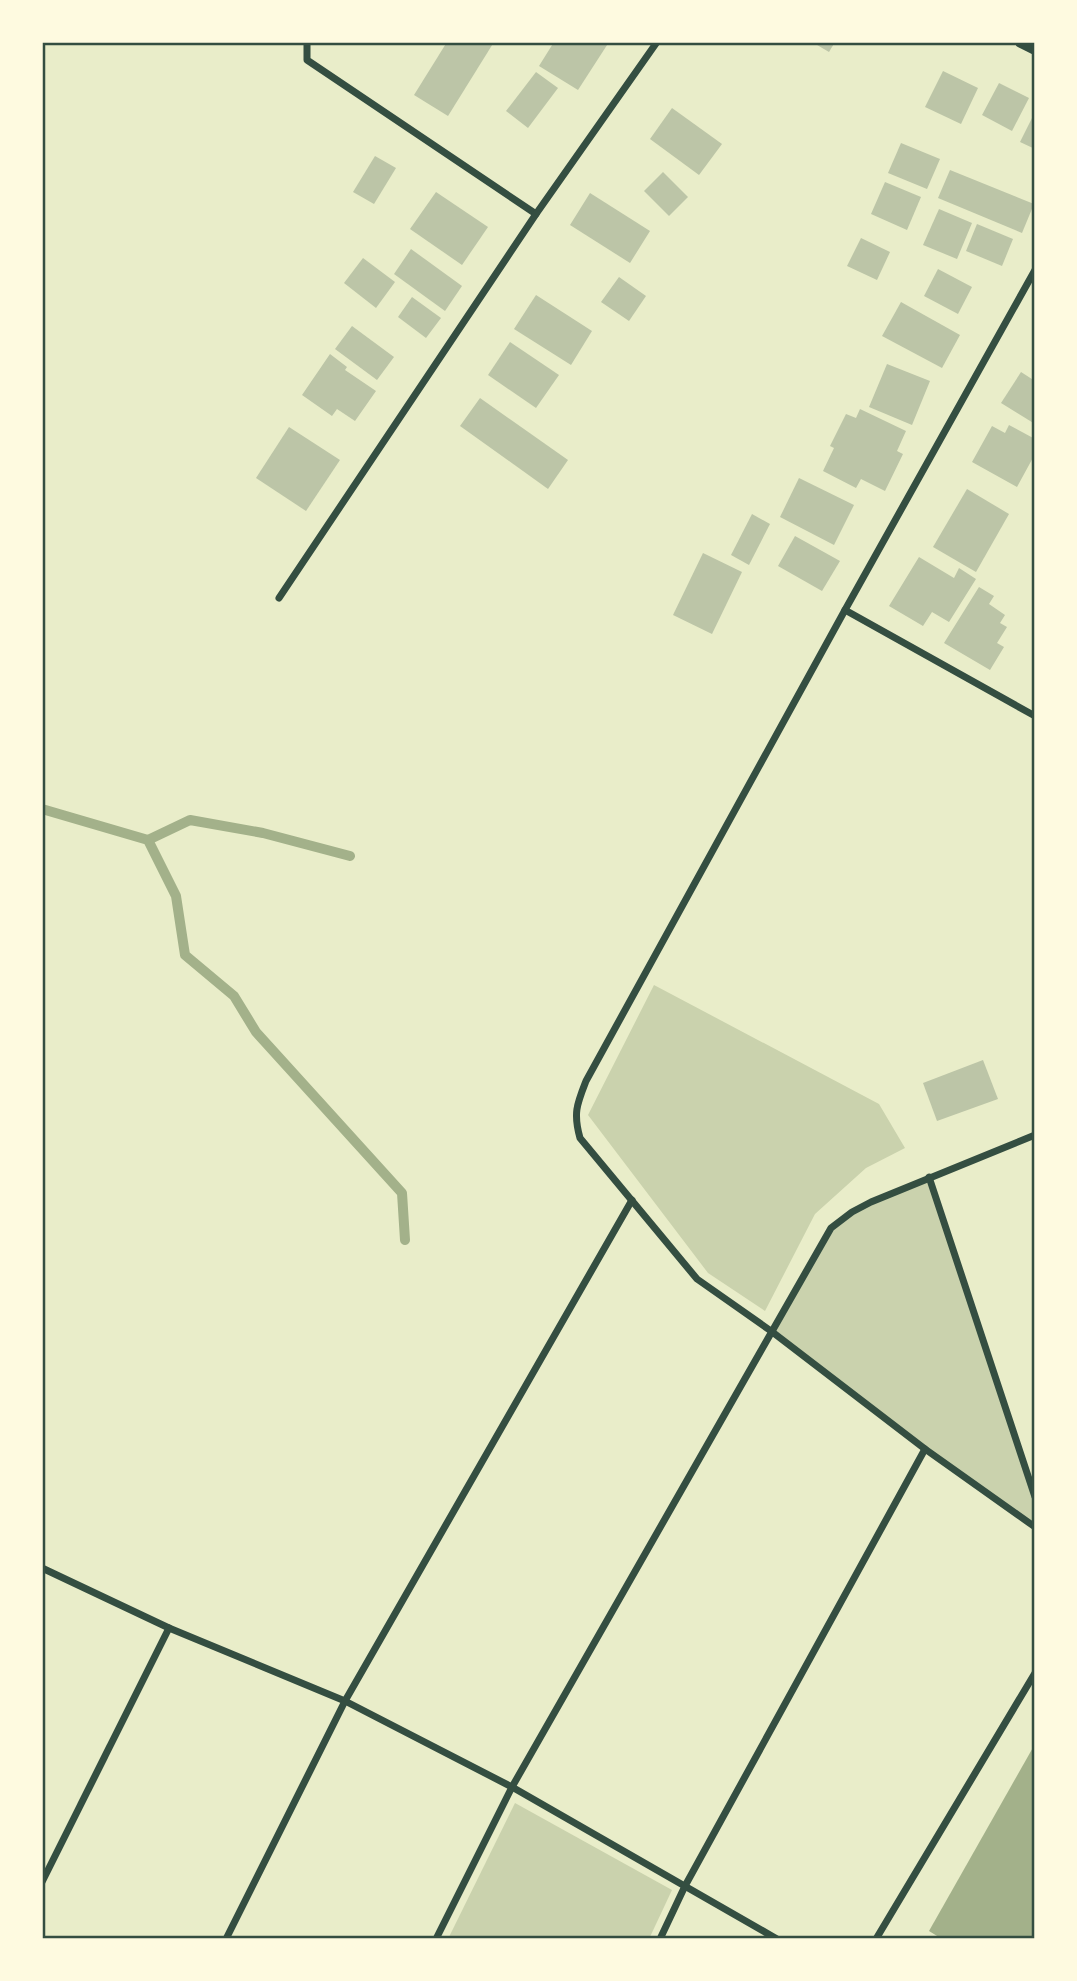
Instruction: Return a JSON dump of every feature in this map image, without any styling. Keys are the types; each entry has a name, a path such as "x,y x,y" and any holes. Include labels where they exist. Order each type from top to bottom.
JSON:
{"street":[{"path":"307,42 307,60 536,214"},
{"path":"279,598 536,214 657,42"},
{"path":"1021,42 1035,49"},
{"path":"1035,270 586,1081 575,1121 580,1138 697,1279 771,1331 925,1449 1035,1527"},
{"path":"845,610 1035,716"},
{"path":"436,1939 512,1787 831,1228 871,1202 1035,1135"},
{"path":"929,1177 1035,1497"},
{"path":"226,1939 345,1701 632,1200"},
{"path":"660,1939 685,1886 925,1449"},
{"path":"42,1568 169,1628 345,1701 512,1787 777,1939"},
{"path":"42,1881 169,1628"},
{"path":"876,1939 1035,1673"}],"shaded area":[{"path":"654,985 879,1104 905,1148 866,1168 815,1214 765,1311 708,1273 588,1115"},
{"path":"929,1177 1035,1497 1035,1527 771,1331 831,1228 852,1212"},
{"path":"1035,1744 1035,1939 942,1939 929,1931"},
{"path":"515,1803 672,1890 649,1939 448,1939"}],"building":[{"path":"447,42 494,42 448,116 414,95"},
{"path":"554,42 609,42 578,90 539,66"},
{"path":"812,42 835,42 829,52"},
{"path":"943,71 978,88 961,124 925,107"},
{"path":"536,72 558,88 528,128 506,111"},
{"path":"999,83 1029,98 1012,131 982,115"},
{"path":"672,108 722,144 699,175 650,139"},
{"path":"1035,112 1035,149 1020,142"},
{"path":"901,143 940,159 927,189 888,173"},
{"path":"375,156 396,168 374,204 353,192"},
{"path":"950,170 1034,204 1022,233 938,198"},
{"path":"663,172 688,197 669,216 644,191"},
{"path":"885,182 921,197 907,230 871,214"},
{"path":"436,192 488,227 462,265 410,229"},
{"path":"590,193 650,231 630,263 570,225"},
{"path":"939,209 972,223 957,259 923,245"},
{"path":"977,224 1013,239 1002,266 966,251"},
{"path":"861,238 890,252 877,280 847,266"},
{"path":"411,249 462,286 445,311 394,274"},
{"path":"363,258 395,282 376,308 344,283"},
{"path":"938,269 972,287 958,314 924,296"},
{"path":"619,277 646,296 629,321 601,302"},
{"path":"536,295 592,331 571,365 514,329"},
{"path":"412,297 441,318 426,338 398,317"},
{"path":"901,302 960,335 942,368 882,336"},
{"path":"352,326 394,357 377,380 335,349"},
{"path":"510,342 559,375 536,408 488,375"},
{"path":"330,354 347,367 345,370 376,391 355,421 337,409 332,416 302,395"},
{"path":"887,364 930,381 912,425 869,407"},
{"path":"1021,372 1035,381 1035,424 1001,403"},
{"path":"480,398 568,460 548,489 460,426"},
{"path":"860,409 906,431 897,451 903,454 885,491 861,479 856,488 823,471 834,448 830,446 846,414 856,418"},
{"path":"1009,425 1035,439 1035,454 1017,487 972,462 992,426 1005,433"},
{"path":"289,427 340,460 306,511 256,478"},
{"path":"799,478 854,505 834,545 780,517"},
{"path":"967,489 1009,514 976,572 933,547"},
{"path":"752,514 770,524 749,565 731,555"},
{"path":"795,536 840,561 822,591 778,566"},
{"path":"703,553 742,572 712,634 673,615"},
{"path":"919,557 954,578 959,568 976,579 949,622 932,612 923,626 889,606"},
{"path":"979,587 994,596 989,604 1005,615 1000,623 1007,627 997,643 1004,647 990,670 944,643"},
{"path":"983,1060 998,1099 937,1121 923,1083"}],"waterway":[{"path":"42,809 148,840 176,896 185,955 234,996 256,1032 402,1193 405,1240"},
{"path":"148,840 190,820 263,833 350,856"}]}
